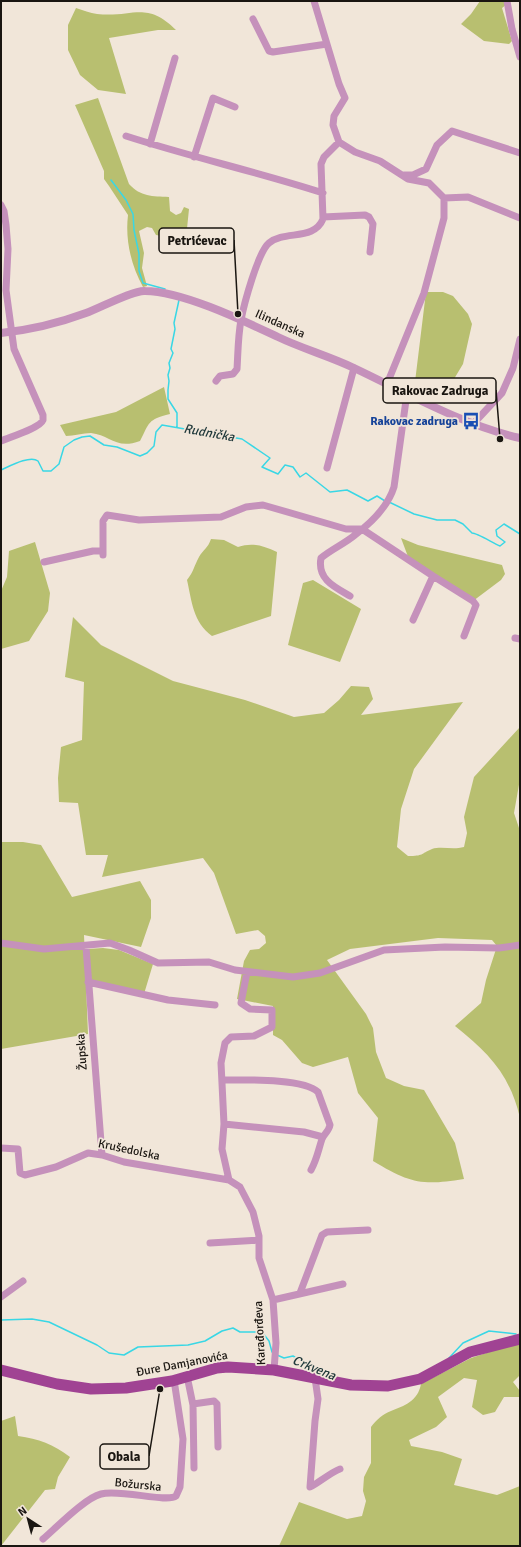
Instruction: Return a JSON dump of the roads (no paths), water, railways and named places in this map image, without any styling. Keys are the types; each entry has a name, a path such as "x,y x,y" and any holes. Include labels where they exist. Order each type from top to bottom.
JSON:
{"main road":[{"name":"Karađorđeva","path":"275,1365 315,1378 351,1385 388,1386 420,1379 470,1352 520,1339"},
{"name":"Đure Damjanovića","path":"1,1370 57,1384 91,1389 126,1388 174,1380 217,1368 275,1365"}],"street":[{"path":"314,1 345,98 333,121 334,130 339,142 355,152 380,161 408,178 429,183 444,198 444,218 433,264 424,293 387,384"},
{"path":"507,1 512,29 520,57"},
{"path":"253,19 269,51 273,52 327,44"},
{"path":"150,144 175,58"},
{"path":"194,157 213,98 235,107"},
{"path":"401,174 413,175 426,169 438,145 452,131 520,153"},
{"path":"126,136 194,157 265,175 323,193"},
{"path":"216,381 220,376 233,374 237,369 241,320 256,268 264,249 275,240 314,230 321,223 323,217 322,160 339,142"},
{"path":"444,198 468,197 520,218"},
{"path":"1,205 4,211 6,290 15,353 43,414 43,420 40,425 1,441"},
{"path":"323,217 365,215 369,217 373,224 370,252"},
{"name":"Ilindanska","path":"1,333 13,332 85,314 138,291 150,291 179,298 241,320 280,338 354,368 473,424 520,438"},
{"path":"473,424 502,393 513,368 520,339"},
{"path":"327,468 354,368"},
{"path":"350,596 331,585 322,575 319,567 321,558 362,529 386,504 390,497 394,487 407,393"},
{"path":"44,562 93,551 103,553 103,521 104,517 111,514 139,520 221,517 246,507 263,505 346,529 362,529 432,576 473,601 476,605 464,636"},
{"path":"413,620 432,576"},
{"path":"1,943 44,949 86,947 110,943 158,963 209,962 247,972 293,977 320,973 384,950 445,947 499,948 520,945"},
{"name":"Župska","path":"86,947 102,1155"},
{"name":"Karađorđeva","path":"247,972 241,1003 250,1009 272,1010 272,1027 254,1036 231,1036 227,1039 221,1063 224,1124 222,1149 230,1180 240,1187 253,1212 259,1240 259,1258 273,1300 276,1343 275,1365"},
{"path":"88,982 168,1000 215,1005"},
{"path":"223,1080 283,1082 314,1088 321,1096 330,1125 329,1130 322,1137 319,1156 311,1170"},
{"path":"224,1124 304,1132 322,1137"},
{"name":"Krušedolska","path":"1,1148 18,1149 20,1174 25,1175 56,1167 88,1153 102,1155 124,1162 230,1180"},
{"path":"300,1293 322,1235 327,1232 368,1230"},
{"path":"210,1243 259,1240"},
{"path":"1,1297 23,1281"},
{"path":"273,1300 343,1284"},
{"path":"187,1376 193,1404 194,1468"},
{"path":"315,1378 318,1399 310,1487 313,1487 329,1473 340,1468"},
{"name":"Božurska","path":"43,1539 88,1501 99,1494 128,1493 167,1499 176,1496 180,1487 183,1439 174,1380"},
{"path":"193,1404 211,1401 217,1404 218,1447"}],"waterway":[{"path":"111,180 126,200 133,214 134,230 139,254 139,271 143,283 165,289"},
{"path":"177,427 177,413 168,399 168,375 170,368 169,363 173,353 171,349 175,329 174,323 179,300"},
{"name":"Rudnička","path":"1,470 30,459 38,461 43,471 51,471 59,464 64,447 74,440 90,436 104,445 117,447 140,456 147,453 154,446 156,432 162,425 242,439 270,458 262,467 278,474 285,465 293,467 300,477 306,473 330,492 347,490 368,501 377,496 385,501"},
{"name":"Rudnička","path":"389,502 414,514 437,520 455,520 463,524 472,533 500,546 505,542 497,536 496,530 504,524 520,534"},
{"name":"Crkvena","path":"1,1320 32,1319 49,1322 97,1345 109,1353 124,1355 138,1347 188,1345 205,1341 222,1331 233,1328 240,1332 262,1332 269,1341 272,1352"},
{"name":"Crkvena","path":"449,1358 463,1343 489,1331 516,1334"},
{"name":"Crkvena","path":"277,1355 284,1358 293,1356 324,1374"}],"place":[{"name":"Petrićevac","path":"238,314"},
{"name":"Rakovac zadruga","path":"471,421"},
{"name":"Rakovac Zadruga","path":"500,439"},
{"name":"Obala","path":"160,1389"}]}
